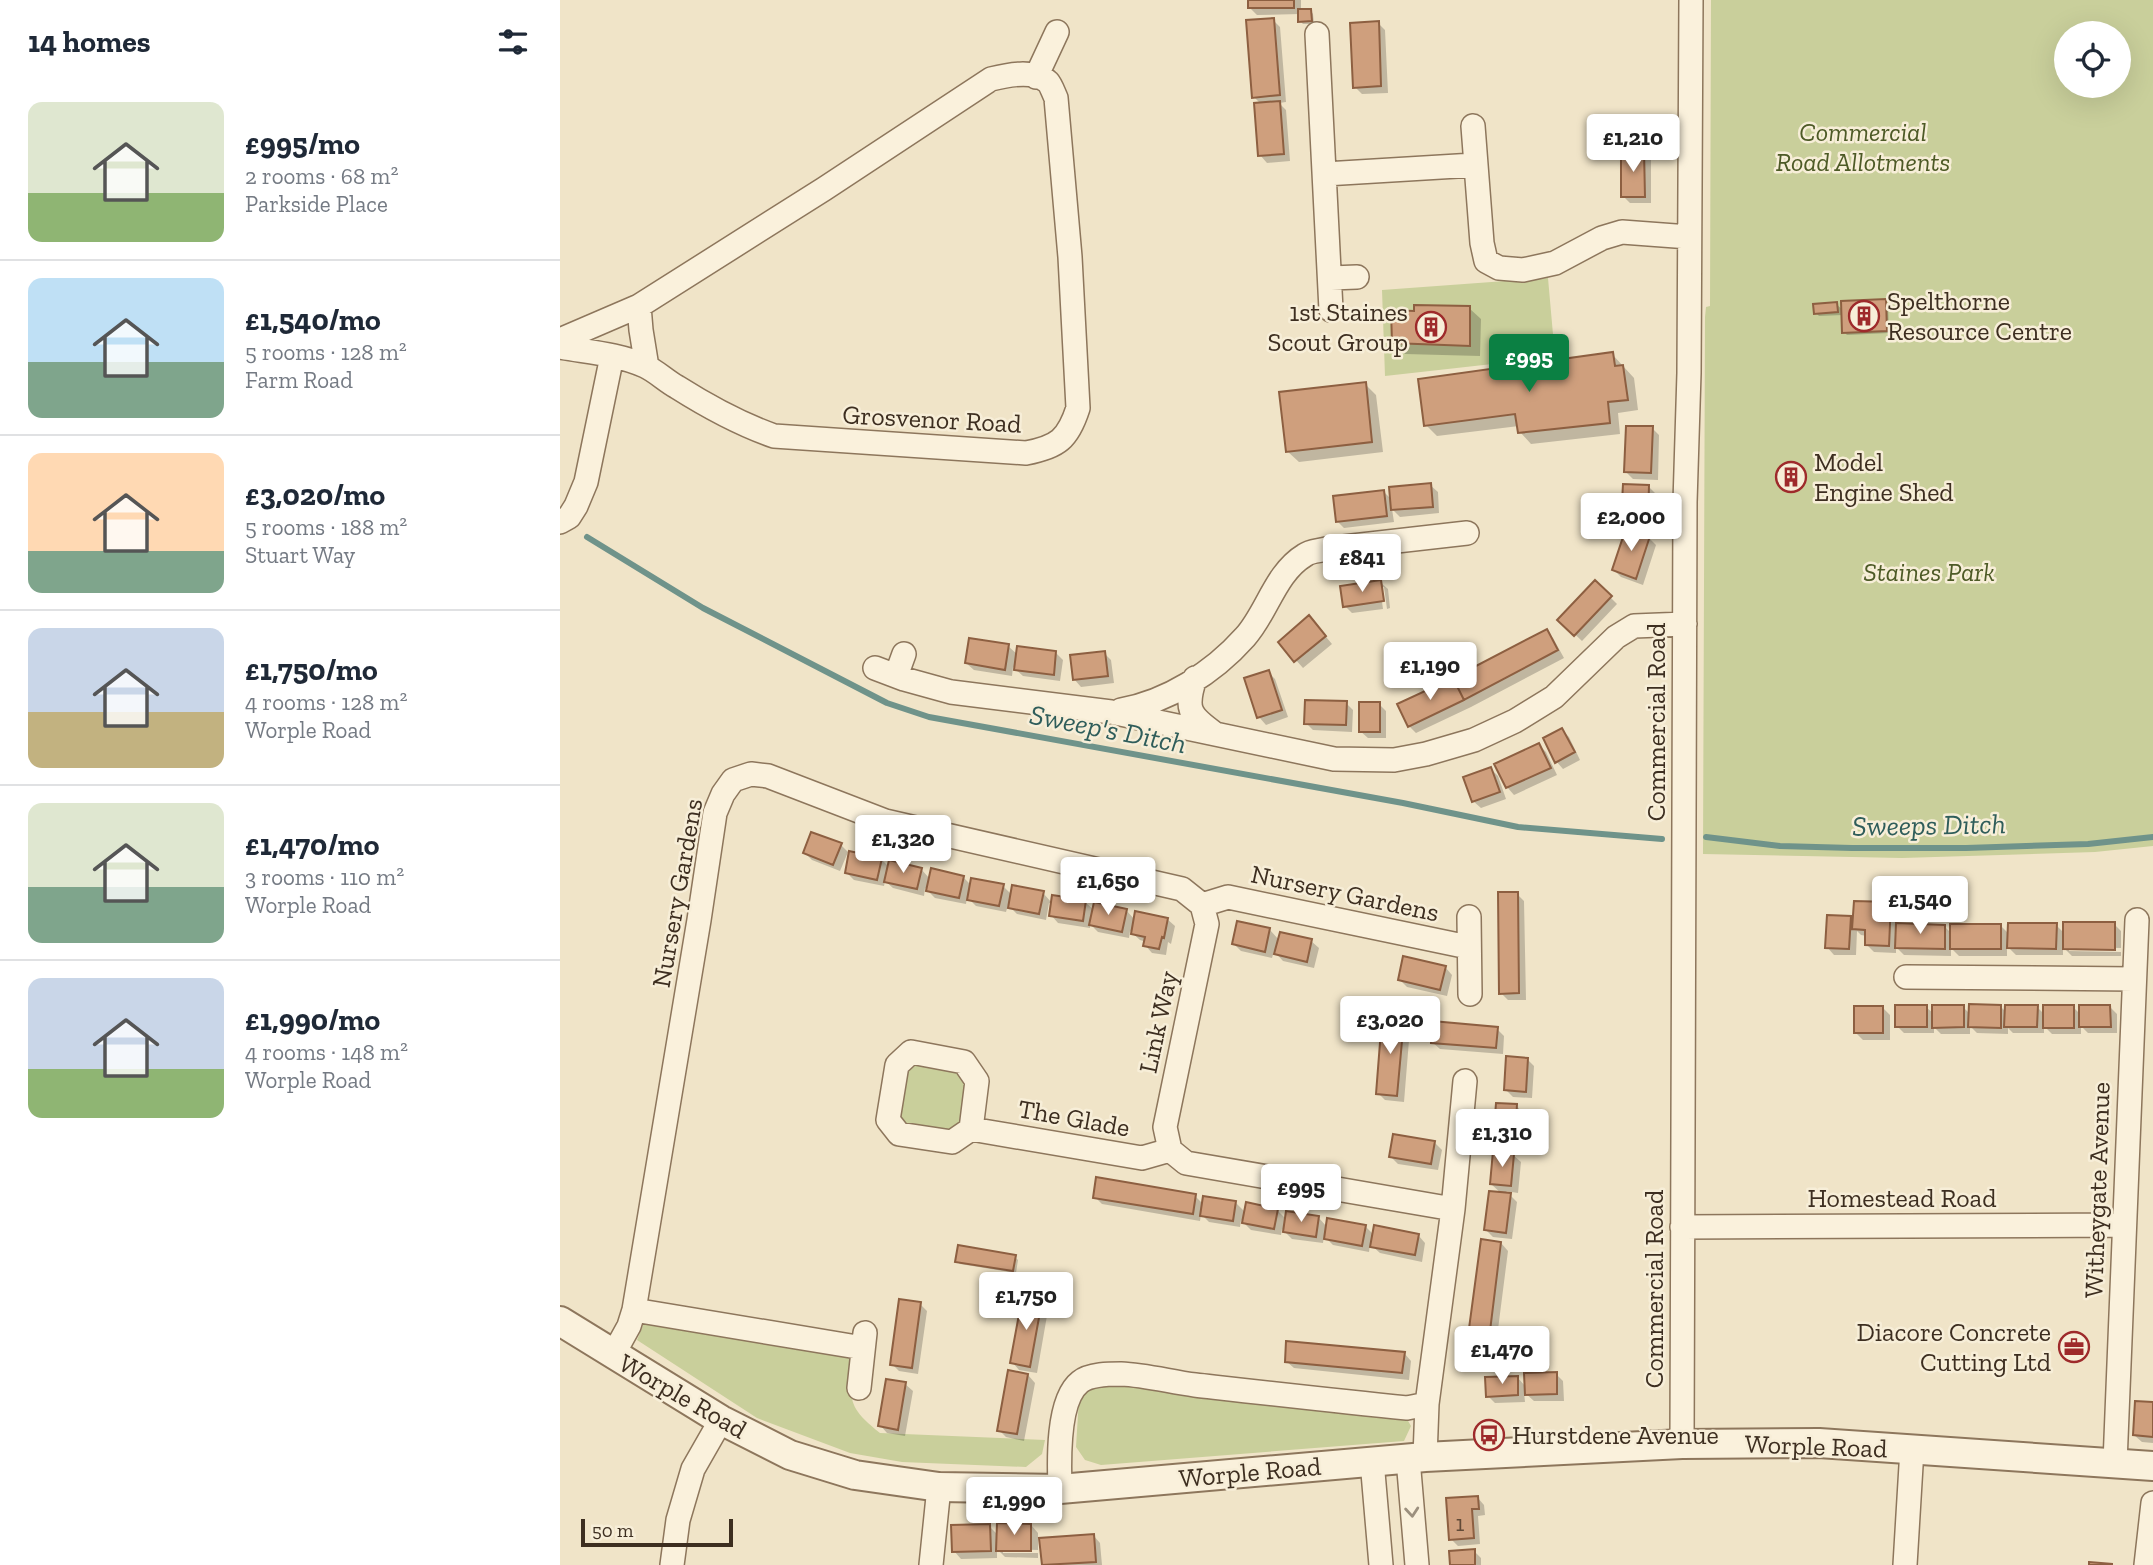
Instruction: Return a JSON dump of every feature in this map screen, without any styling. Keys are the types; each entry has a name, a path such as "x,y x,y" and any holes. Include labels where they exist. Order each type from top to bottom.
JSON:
{"street":[{"name":"Commercial Road","path":"1682,1444 1685,624 1691,0"},
{"path":"560,341 639,306 991,79 1011,75 1036,77 1057,32"},
{"path":"1317,34 1331,310"},
{"name":"Grosvenor Road","path":"560,347 612,356 647,367 676,387 741,423 774,436 1026,453 1054,446 1063,439 1073,424 1079,408 1078,377 1056,98 1048,82 1036,77"},
{"path":"1473,127 1482,243 1486,261 1499,268 1523,271 1555,264 1602,238 1622,232 1689,237"},
{"path":"1325,174 1474,165"},
{"path":"1331,278 1357,277"},
{"path":"639,306 640,330 647,367"},
{"path":"560,522 569,517 586,482 612,356"},
{"path":"1111,712 1144,706 1180,689 1221,660 1246,636 1289,569 1306,554 1326,549 1466,533"},
{"path":"904,654 885,672 951,692 1111,712 1334,760 1394,760 1474,740 1515,722 1554,697 1616,637 1634,626 1685,624"},
{"path":"1195,678 1188,699 1195,719 1215,734"},
{"name":"Nursery Gardens","path":"613,1355 629,1326 634,1310 715,813 733,780 751,774 768,776 885,821 1182,889 1202,905 1228,897 1468,947"},
{"name":"Link Way","path":"1170,1150 1165,1127 1207,924 1202,905"},
{"name":"Nursery Gardens","path":"1469,918 1470,993"},
{"name":"Witheygate Avenue","path":"2115,1463 2137,920"},
{"path":"1906,977 2134,979"},
{"name":"The Glade","path":"971,1129 977,1081 964,1062 912,1052 897,1065 888,1120 899,1134 952,1142 971,1129 1142,1158 1170,1150"},
{"path":"1417,1565 1416,1458 1427,1404 1453,1209 1465,1081"},
{"path":"1170,1150 1186,1163 1453,1209"},
{"name":"Homestead Road","path":"1682,1227 2123,1225"},
{"path":"634,1310 864,1340 859,1388"},
{"name":"Worple Road","path":"560,1321 721,1420 790,1455 855,1475 939,1487 1060,1489 1372,1461 1682,1444 1819,1443 2153,1466"},
{"path":"1060,1489 1061,1427 1069,1398 1080,1381 1099,1375 1123,1374 1169,1382 1407,1408 1427,1404"},
{"path":"672,1565 678,1520 693,1469 721,1420"},
{"path":"1905,1565 1912,1449"},
{"path":"1372,1461 1381,1565"},
{"path":"931,1565 939,1487"},
{"path":"2146,1565 2153,1503"}],"green space":[{"name":"Staines Park","path":"1711,0 2153,0 2153,846 2095,852 1902,858 1703,854 1706,307 1710,306"},
{"path":"1548,278 1555,357 1385,376 1382,290"},
{"path":"920,1062 957,1068 968,1086 963,1123 953,1133 909,1128 897,1111 903,1073"},
{"path":"644,1323 852,1357 852,1401 861,1415 880,1433 1045,1440 1042,1454 1026,1467 902,1462 850,1453 757,1418 637,1340"},
{"path":"1104,1380 1404,1414 1411,1426 1404,1441 1101,1465 1085,1460 1076,1447 1079,1398 1086,1388"}],"building":[{"path":"1248,0 1294,0 1294,8 1248,8"},
{"path":"1298,9 1311,9 1312,21 1298,22"},
{"path":"1274,18 1280,95 1252,98 1246,20"},
{"path":"1379,21 1381,86 1353,88 1350,23"},
{"path":"1280,101 1284,154 1258,156 1254,103"},
{"path":"1621,150 1644,150 1645,197 1621,197"},
{"name":"Spelthorne Resource Centre","path":"1886,299 1887,331 1842,333 1841,301"},
{"path":"1837,302 1838,312 1814,314 1813,304"},
{"name":"1st Staines Scout Group","path":"1414,305 1470,306 1470,346 1392,343 1391,310 1414,311"},
{"path":"1613,352 1615,366 1623,365 1628,400 1608,402 1610,423 1518,433 1515,414 1424,426 1418,379"},
{"path":"1366,382 1372,442 1286,452 1279,392"},
{"path":"1626,426 1653,426 1651,473 1624,472"},
{"path":"1431,483 1433,507 1391,510 1389,487"},
{"path":"1623,484 1649,485 1648,522 1621,521"},
{"path":"1384,490 1387,516 1336,522 1333,496"},
{"path":"1626,528 1650,536 1636,579 1612,570"},
{"path":"1381,580 1384,601 1343,607 1340,586"},
{"path":"1595,580 1612,596 1574,636 1557,620"},
{"path":"1309,615 1326,636 1294,662 1278,642"},
{"path":"1547,629 1558,650 1464,700 1453,678"},
{"path":"969,638 1009,644 1005,670 965,663"},
{"path":"1017,646 1056,651 1054,675 1014,670"},
{"path":"1105,651 1108,676 1073,680 1070,655"},
{"path":"1269,670 1282,710 1257,718 1244,678"},
{"path":"1453,678 1464,700 1408,727 1397,704"},
{"path":"1305,700 1347,701 1346,725 1304,724"},
{"path":"1359,702 1380,702 1380,732 1359,732"},
{"path":"1562,728 1575,752 1555,763 1543,738"},
{"path":"1539,743 1551,768 1506,788 1494,764"},
{"path":"1491,767 1500,792 1472,802 1463,777"},
{"path":"811,832 842,843 833,865 803,853"},
{"path":"849,851 882,858 877,880 845,873"},
{"path":"889,860 922,868 917,889 884,882"},
{"path":"931,868 964,876 959,898 926,891"},
{"path":"971,878 1004,884 999,906 967,900"},
{"path":"1012,885 1044,891 1039,914 1008,908"},
{"path":"1498,892 1518,892 1519,993 1499,994"},
{"path":"1052,895 1086,900 1083,921 1049,916"},
{"path":"1854,901 1891,902 1889,946 1865,945 1865,930 1852,929"},
{"path":"1094,902 1127,909 1122,932 1089,925"},
{"path":"1135,911 1168,918 1159,949 1143,946 1145,937 1131,934"},
{"path":"1827,915 1851,916 1849,949 1825,948"},
{"path":"1237,921 1270,928 1265,952 1232,944"},
{"path":"2063,922 2115,922 2115,950 2063,949"},
{"path":"1896,923 1945,925 1945,949 1895,948"},
{"path":"2008,923 2057,923 2056,949 2007,948"},
{"path":"1950,924 2001,924 2001,949 1950,949"},
{"path":"1280,932 1312,939 1307,962 1274,954"},
{"path":"1403,956 1446,966 1440,990 1398,980"},
{"path":"1969,1004 2001,1005 2001,1028 1968,1027"},
{"path":"1895,1005 1927,1005 1927,1027 1895,1027"},
{"path":"1932,1005 1964,1005 1964,1027 1932,1028"},
{"path":"2005,1005 2038,1005 2037,1027 2004,1027"},
{"path":"2043,1005 2074,1005 2074,1028 2043,1028"},
{"path":"2079,1005 2110,1005 2111,1027 2079,1027"},
{"path":"1854,1006 1883,1006 1883,1033 1854,1033"},
{"path":"1382,1017 1404,1019 1397,1096 1376,1094"},
{"path":"1432,1021 1498,1027 1496,1048 1431,1043"},
{"path":"1506,1056 1528,1058 1526,1092 1504,1090"},
{"path":"1496,1103 1517,1104 1515,1145 1493,1143"},
{"path":"1393,1134 1435,1141 1431,1164 1389,1157"},
{"path":"1493,1151 1514,1154 1511,1186 1490,1184"},
{"path":"1096,1177 1196,1194 1193,1214 1093,1198"},
{"path":"1489,1191 1511,1193 1506,1233 1484,1230"},
{"path":"1203,1196 1236,1201 1233,1221 1200,1216"},
{"path":"1246,1202 1278,1209 1274,1229 1242,1223"},
{"path":"1286,1211 1319,1216 1316,1237 1283,1232"},
{"path":"1327,1218 1366,1225 1362,1246 1324,1239"},
{"path":"1374,1225 1419,1234 1415,1255 1370,1247"},
{"path":"1481,1239 1501,1242 1489,1339 1468,1336"},
{"path":"958,1245 1016,1255 1013,1271 955,1262"},
{"path":"1022,1298 1042,1301 1030,1367 1010,1363"},
{"path":"899,1299 921,1302 912,1368 890,1365"},
{"path":"1286,1341 1405,1352 1402,1373 1285,1362"},
{"path":"1008,1370 1028,1374 1017,1434 997,1431"},
{"path":"1557,1372 1557,1394 1525,1395 1524,1373"},
{"path":"1518,1376 1518,1395 1486,1397 1485,1377"},
{"path":"886,1379 906,1382 898,1430 878,1426"},
{"path":"2135,1401 2153,1402 2153,1437 2133,1435"},
{"path":"1478,1496 1479,1509 1472,1509 1474,1538 1449,1540 1446,1498"},
{"path":"997,1523 1031,1524 1031,1551 996,1551"},
{"path":"990,1524 991,1551 952,1552 951,1525"},
{"path":"1094,1534 1096,1562 1042,1565 1039,1538"},
{"path":"1475,1549 1475,1565 1450,1565 1449,1551"},
{"path":"2089,1562 2112,1564 2112,1565 2089,1565"}],"waterway":[{"name":"Sweep's Ditch","path":"587,537 703,608 887,703 929,717 1403,803 1518,827 1662,839"},
{"name":"Sweeps Ditch","path":"1706,837 1780,846 1852,848 2088,844 2153,837"}],"place":[{"name":"Spelthorne Resource Centre","path":"1864,316"},
{"name":"1st Staines Scout Group","path":"1431,327"},
{"name":"Model Engine Shed","path":"1791,477"},
{"name":"Diacore Concrete Cutting Ltd","path":"2074,1347"},
{"name":"Hurstdene Avenue","path":"1489,1435"}],"park label":[{"name":"Commercial Road Allotments","path":"1863,147"}]}
